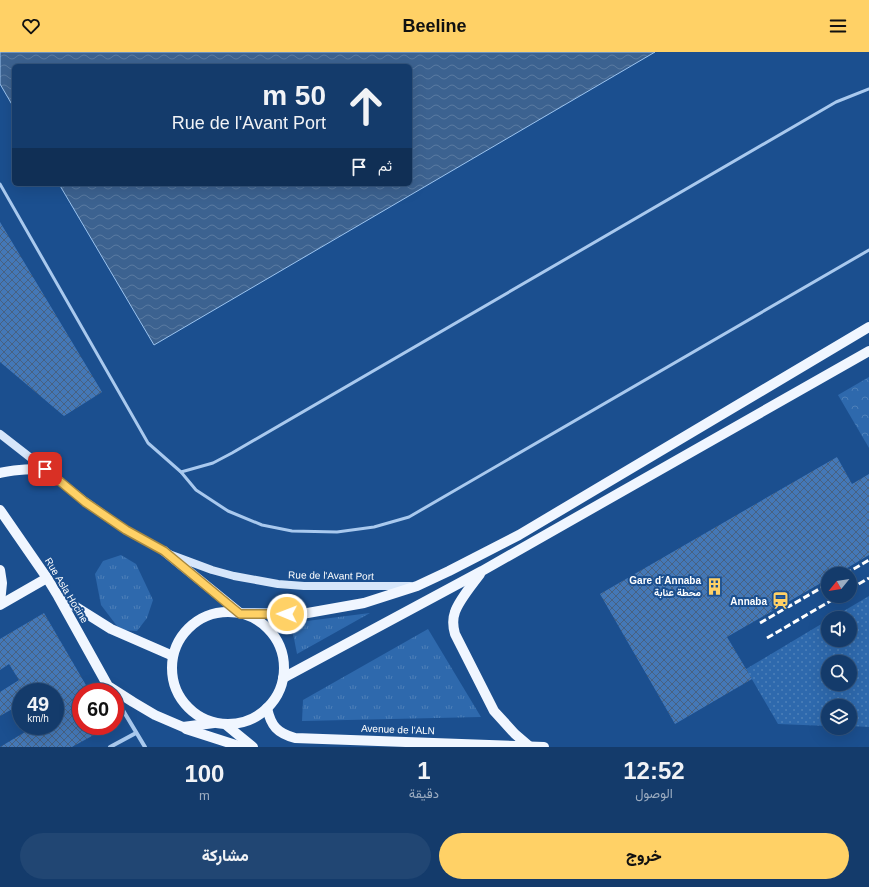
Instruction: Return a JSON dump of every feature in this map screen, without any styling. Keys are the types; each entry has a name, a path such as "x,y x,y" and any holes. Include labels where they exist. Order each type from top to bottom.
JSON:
{"main road":[{"path":"253,747 220,724 199,716 186,705 176,690 172,673 173,656 180,639 191,626 206,617 223,612 240,614 302,614 364,603 417,586 519,535 869,327"},
{"path":"283,678 482,571 869,351"},
{"path":"0,474 8,471 23,469 45,469"},
{"name":"Rue Asla Hocine","path":"0,510 47,578 107,683"},
{"path":"164,551 240,614 256,620 269,631 279,645 283,661 283,678 280,689 267,708 255,718 240,723 182,727"},
{"path":"0,570 2,583 0,604"},
{"path":"482,571 460,602 455,612 453,627 455,634 494,711 515,734 530,746"},
{"path":"0,604 47,578"},
{"path":"58,596 111,629 173,656"},
{"name":"Rue Asla Hocine","path":"124,697 149,712 182,727 242,747"},
{"name":"Avenue de l'ALN","path":"267,708 269,720 274,727 288,736 295,738 544,747"}],"street":[{"name":"Rue de l'Avant Port","path":"0,434 85,502 126,530 176,557 234,576 278,584 304,586 417,586"},
{"path":"124,712 145,747"},
{"path":"110,747 136,732"}],"lane":[{"path":"181,472 214,463 232,453 836,102 869,89"},
{"path":"0,184 148,443 181,472 196,490 228,511 262,525 292,531 337,532 374,527 409,517 869,250"}],"green space":[{"path":"869,377 869,448 838,395"},
{"path":"121,555 136,564 153,600 147,618 137,631 120,630 101,605 95,574 103,561"},
{"path":"869,596 869,727 857,726 857,699 821,699 821,726 778,724 746,669 821,624 821,647 857,647 857,611 844,611"},
{"path":"370,613 297,654 291,623"},
{"path":"428,629 481,717 302,721 303,700"}],"water":[{"path":"0,52 655,52 154,345 60,186 412,186 412,64 12,64 12,105 0,84"}],"building":[{"path":"0,222 102,392 64,416 0,362"},
{"name":"Gare d´Annaba محطة عنابة","path":"837,457 852,484 869,474 869,555 849,567 821,567 821,583 727,637 752,679 675,724 600,594"},
{"path":"44,613 85,683 72,683 72,735 94,735 72,747 0,747 20,735 64,735 64,683 14,683 19,680 9,664 0,670 0,639"},
{"path":"12,684 12,709 0,716 0,692"}],"railway":[{"path":"857,567 869,560"},
{"path":"857,585 869,578"},
{"path":"760,623 821,588"},
{"path":"767,638 827,603"}],"place":[{"name":"Gare d´Annaba محطة عنابة","path":"714,586"},
{"name":"Annaba","path":"780,601"}],"route":[{"path":"45,469 85,502 126,530 164,551 240,614 287,614"}]}
